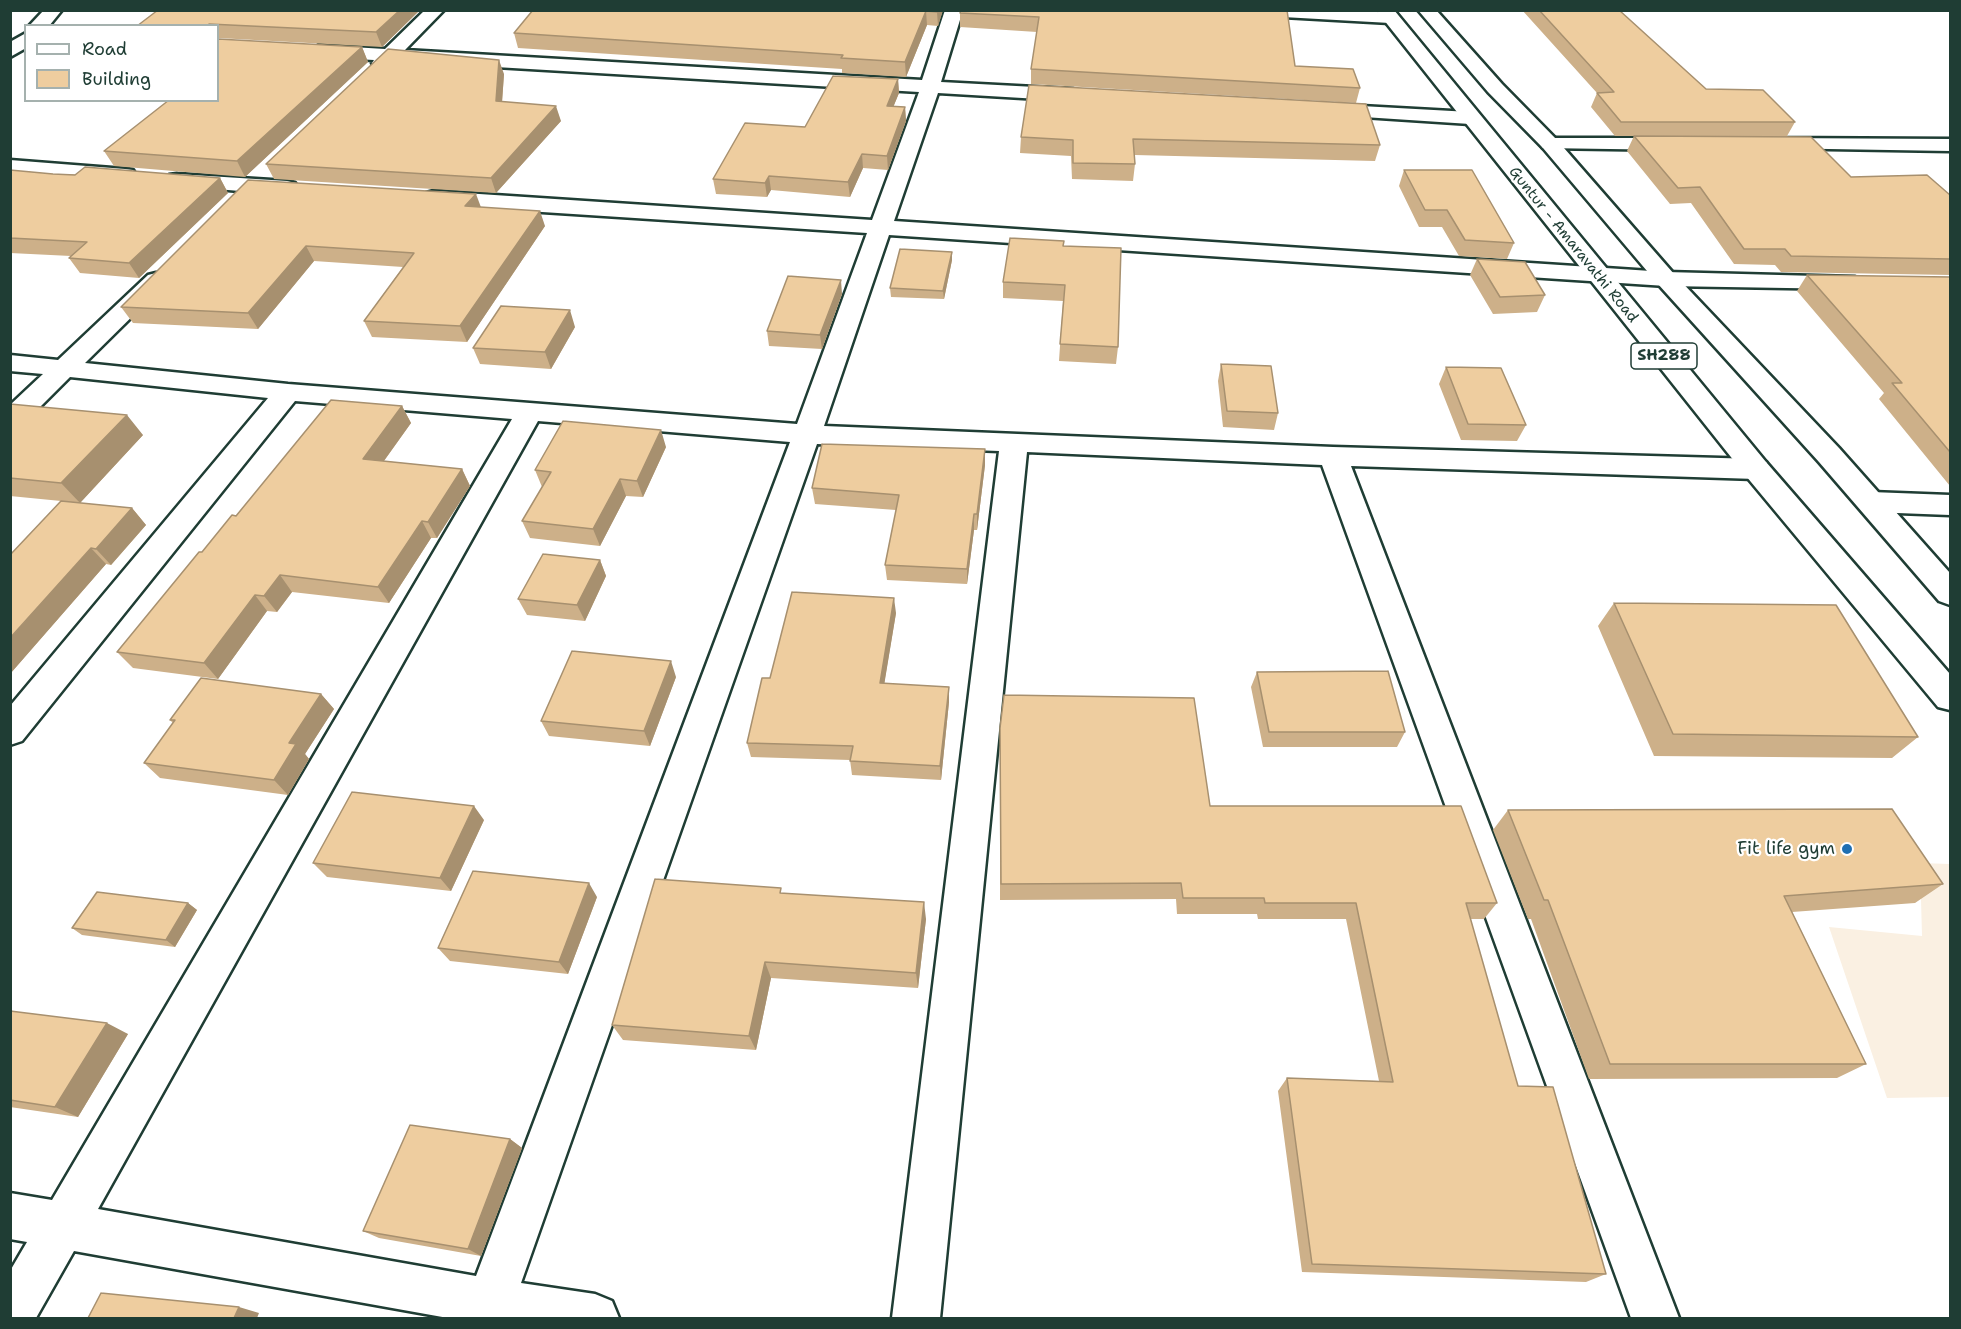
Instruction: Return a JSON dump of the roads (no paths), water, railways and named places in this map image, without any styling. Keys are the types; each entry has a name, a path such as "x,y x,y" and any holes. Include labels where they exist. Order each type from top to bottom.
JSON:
{"street":[{"path":"40,24 54,10"},
{"path":"364,79 436,10"},
{"path":"486,1310 807,434 930,87 954,10"},
{"path":"1247,10 1387,14"},
{"name":"SH288","path":"1426,10 1550,144 1666,279 1950,593"},
{"name":"Guntur - Amaravathi Road","path":"1387,14 1756,469 1950,697"},
{"path":"10,51 24,40"},
{"path":"298,50 1095,96"},
{"path":"1306,108 1470,118"},
{"path":"1550,144 1691,144"},
{"path":"1750,144 1950,145"},
{"path":"10,166 310,190"},
{"path":"234,202 268,169"},
{"path":"417,197 1666,279 1868,282"},
{"path":"10,421 67,369 167,269"},
{"path":"10,363 288,392 807,434 1333,456 1756,469"},
{"path":"10,731 288,392"},
{"path":"10,1318 530,411"},
{"path":"916,1318 1014,442"},
{"path":"1333,456 1655,1318"},
{"path":"1870,502 1950,505"},
{"path":"10,1216 486,1310 595,1318"}],"place":[{"name":"Fit life gym","path":"1847,849"}]}
